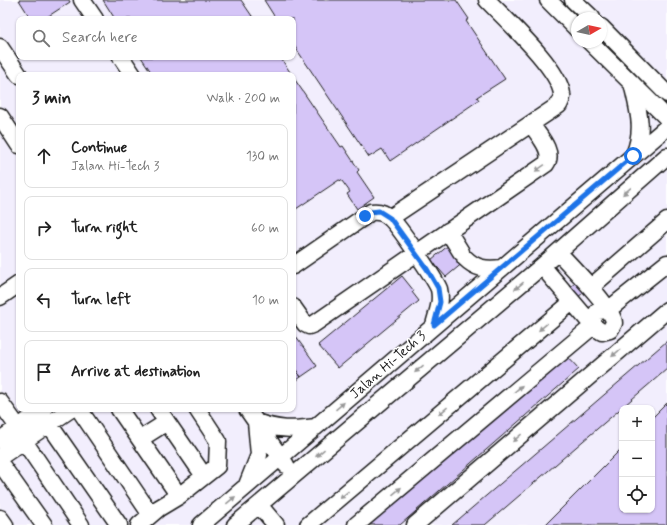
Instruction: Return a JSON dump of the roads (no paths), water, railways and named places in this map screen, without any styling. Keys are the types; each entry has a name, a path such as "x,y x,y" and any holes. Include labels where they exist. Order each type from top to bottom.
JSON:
{"street":[{"path":"82,0 93,16"},
{"path":"390,218 559,105 562,101 562,91 559,84 542,58 487,0"},
{"path":"548,0 571,23"},
{"path":"573,0 586,12"},
{"path":"607,33 667,94"},
{"path":"0,47 17,72"},
{"path":"596,48 667,118"},
{"path":"123,60 131,72"},
{"path":"651,76 667,85"},
{"path":"632,83 641,124 639,142 633,156"},
{"path":"0,116 16,140"},
{"path":"296,311 305,324 309,326 314,324 546,164 549,159 549,153 531,124"},
{"name":"Jalan Hi-Tech 3","path":"201,525 667,127"},
{"name":"Jalan Hi-Tech 3","path":"235,525 542,266 564,258 646,174 667,156"},
{"path":"646,174 667,167"},
{"path":"296,264 371,212 379,211 390,218 438,288 440,302 434,325"},
{"path":"590,287 667,221"},
{"path":"448,231 463,255 473,266 481,269 502,268"},
{"path":"553,279 562,278 566,275 564,258"},
{"path":"564,258 590,287 630,341"},
{"path":"611,317 667,263"},
{"path":"542,266 593,326 599,331 606,331 612,327 611,317"},
{"path":"0,297 16,286"},
{"path":"308,525 572,302"},
{"path":"415,525 667,310"},
{"path":"356,525 593,326"},
{"path":"0,402 80,525"},
{"path":"0,457 21,434 47,416 61,412"},
{"path":"81,412 145,520 179,496 217,466 218,441 199,412"},
{"path":"121,412 179,496"},
{"path":"140,439 162,415 204,476"},
{"path":"47,416 120,525"},
{"path":"251,416 294,474"},
{"path":"251,416 272,428 282,430 316,427"},
{"path":"246,488 258,456 251,416"},
{"path":"0,440 21,434"},
{"path":"0,463 44,525"},
{"path":"259,505 276,525"},
{"path":"0,518 5,525"}]}
